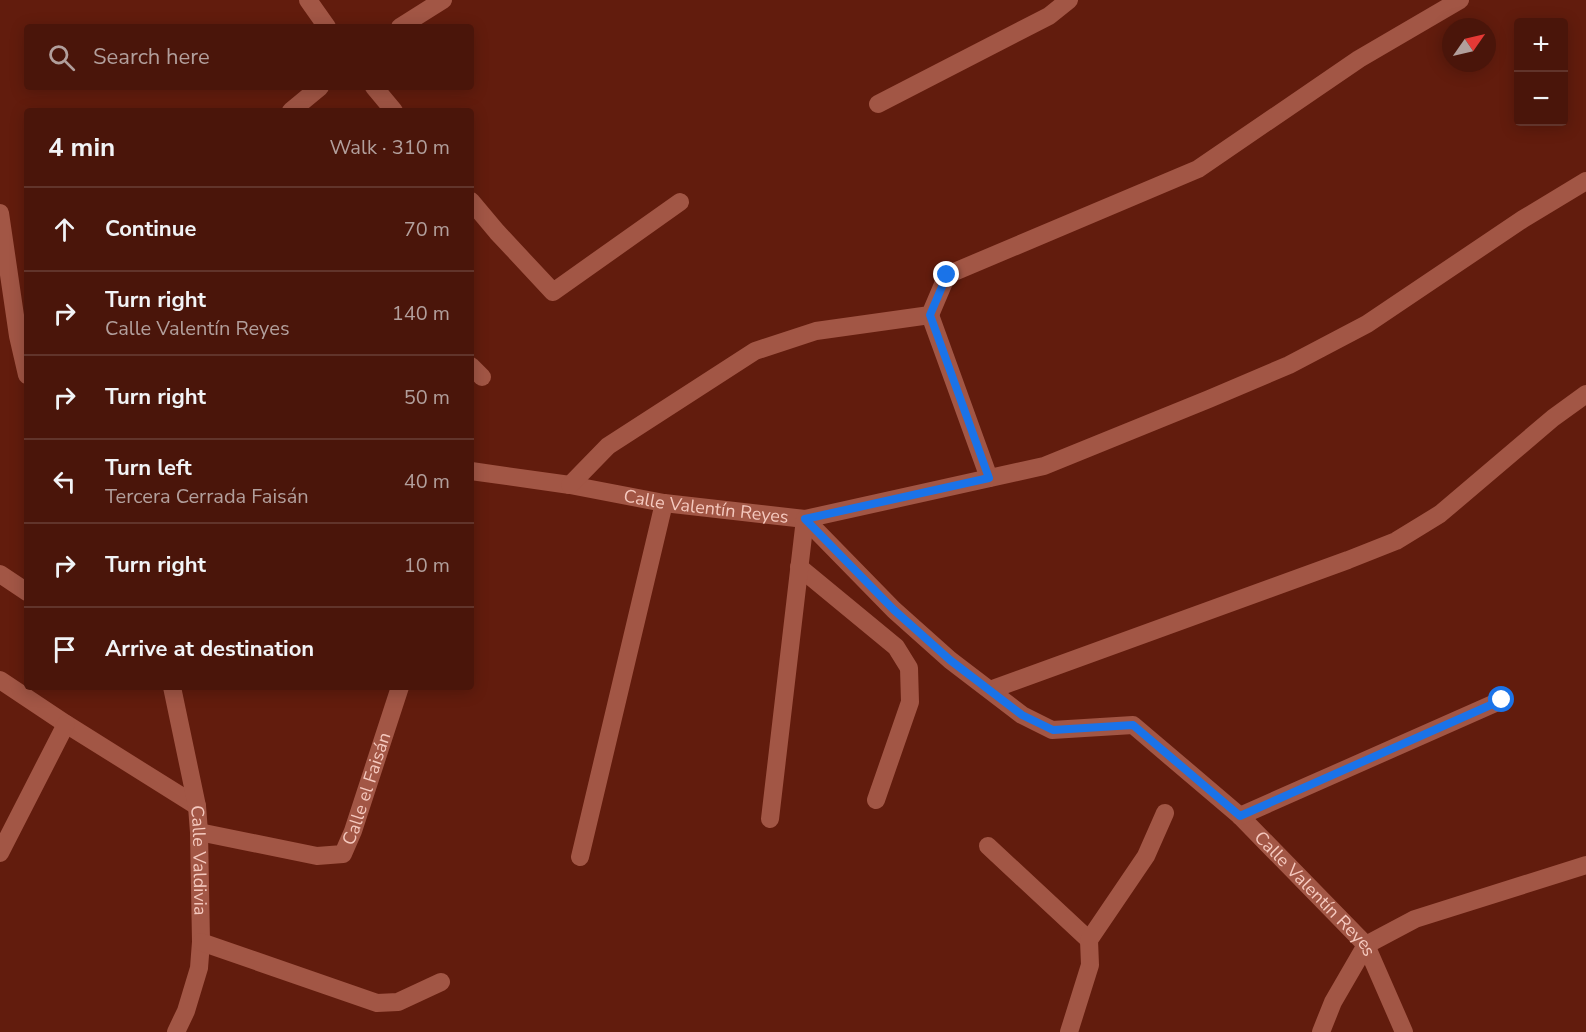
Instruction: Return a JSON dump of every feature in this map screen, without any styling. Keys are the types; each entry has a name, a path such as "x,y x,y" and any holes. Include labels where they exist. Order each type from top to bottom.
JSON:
{"street":[{"path":"308,0 325,24"},
{"path":"405,24 443,0"},
{"path":"878,104 1049,16 1069,0"},
{"path":"989,478 930,315 947,275 1198,169 1359,58 1460,0"},
{"path":"295,108 316,90"},
{"path":"376,90 392,108"},
{"path":"770,819 805,519 1044,466 1289,365 1367,324 1523,219 1586,181"},
{"path":"474,205 553,292 680,202"},
{"path":"0,213 24,350"},
{"path":"570,485 608,446 755,351 816,331 930,315"},
{"path":"990,690 1395,541 1440,514 1553,418 1586,394"},
{"name":"Calle Valentín Reyes","path":"474,471 570,485 664,503 805,519 894,610 950,660 1022,715 1053,730 1133,725 1240,816 1366,945 1404,1032"},
{"path":"580,857 664,503"},
{"path":"799,567 896,647 909,668 910,702 876,800"},
{"path":"0,574 24,590"},
{"path":"0,681 197,806"},
{"name":"Calle Valdivia","path":"173,690 197,806 201,942 199,968 186,1011 176,1032"},
{"name":"Calle el Faisán","path":"199,832 317,856 343,854 353,831 399,690"},
{"path":"1240,816 1502,700"},
{"path":"0,854 66,724"},
{"path":"1069,1032 1090,965 1089,940 1146,856 1165,813"},
{"path":"988,846 1089,940"},
{"path":"1321,1032 1333,1002 1366,945 1415,920 1586,865"},
{"path":"201,942 377,1003 398,1002 441,982"}],"route":[{"path":"947,275 930,315 989,478 805,519 894,610 950,660 1022,715 1053,730 1133,725 1240,816 1502,700"}]}
